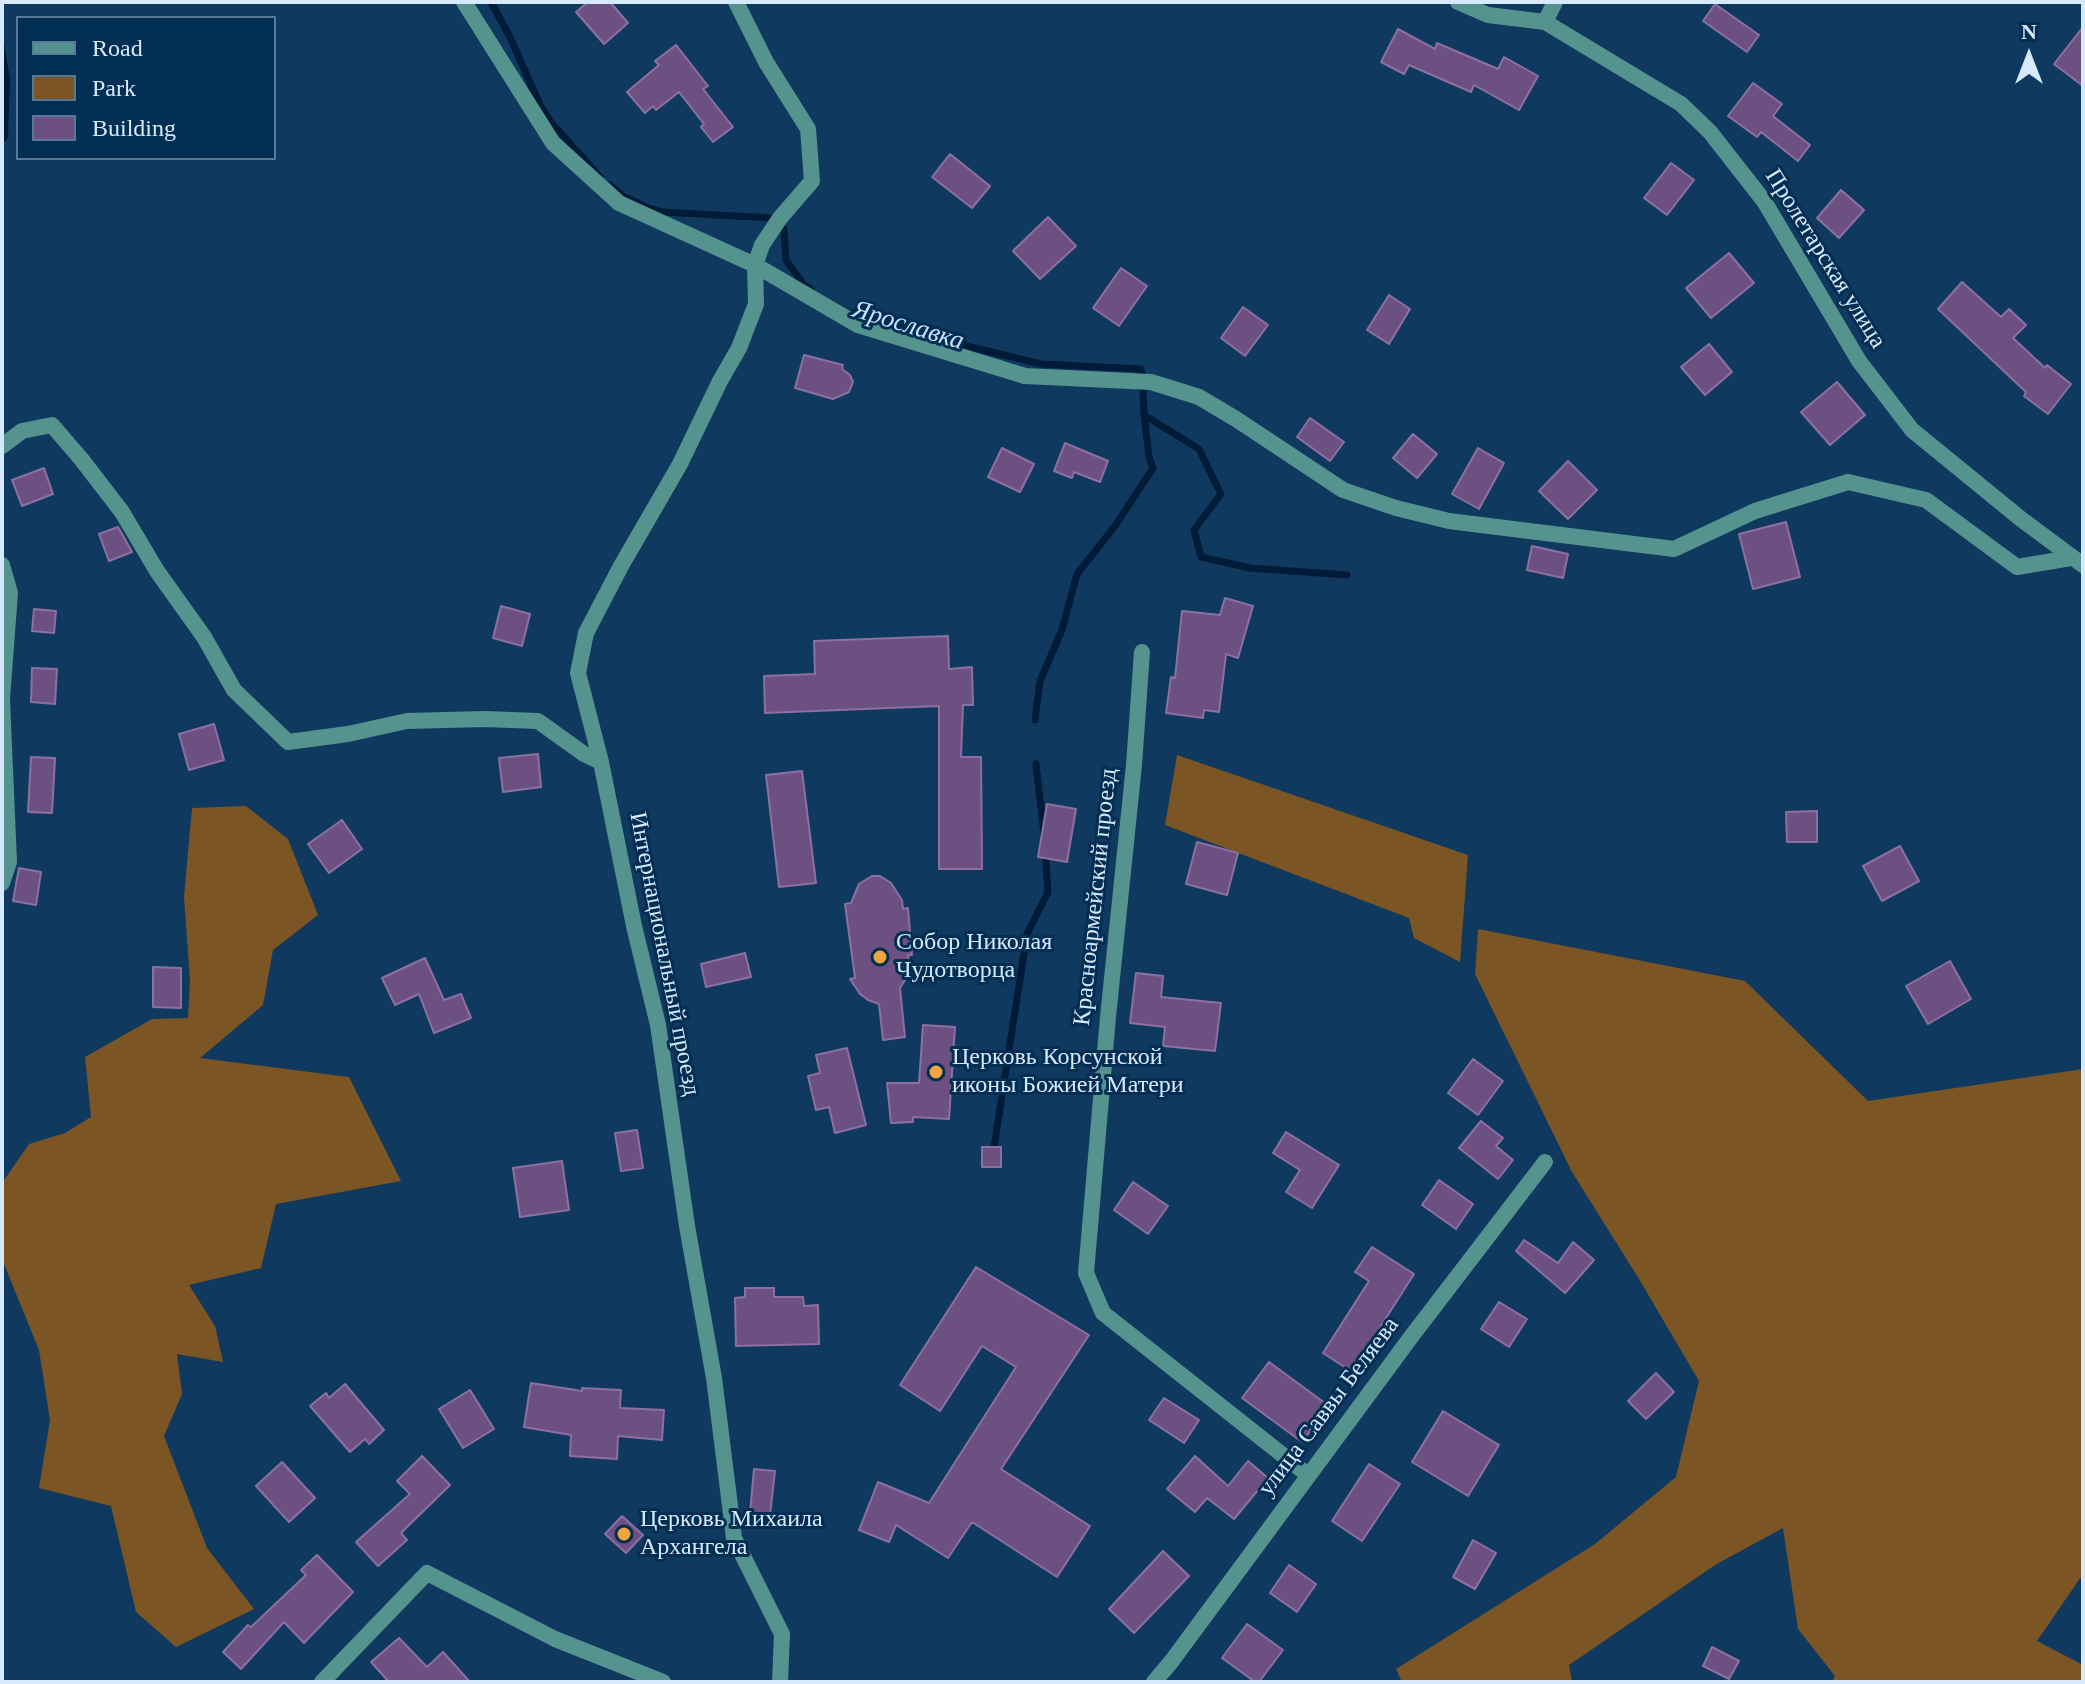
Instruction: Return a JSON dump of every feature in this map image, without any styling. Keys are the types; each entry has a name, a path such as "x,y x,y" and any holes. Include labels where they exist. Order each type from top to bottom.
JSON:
{"street":[{"path":"464,2 553,143 619,203 755,265 858,325 1025,376 1151,382 1199,397 1343,490 1449,521 1674,549 1755,511 1848,482 1926,500 2017,567 2077,562"},
{"path":"736,2 766,62 808,129 812,181 762,245 755,265"},
{"name":"Пролетарская улица","path":"1458,2 1488,15 1545,22 1681,104 1710,132 1764,201 1859,361 1912,430 2077,562"},
{"path":"1545,22 1555,2"},
{"name":"Интернациональный проезд","path":"755,265 756,304 739,348 680,464 586,633 578,673 601,762 634,926 658,1025 687,1226 714,1378 734,1538 782,1634 780,1682"},
{"path":"2,446 22,431 52,425 122,512 157,571 204,637 234,690 288,742 348,734 407,721 538,721 584,754 601,762"},
{"path":"2,565 10,593 2,699 9,862 2,883"},
{"name":"Красноармейский проезд","path":"1142,652 1086,1273 1103,1313 1308,1475"},
{"name":"улица Саввы Беляева","path":"1154,1682 1545,1162"},
{"path":"322,1682 427,1573 555,1639 663,1682"}],"green space":[{"path":"1177,755 1468,855 1460,962 1414,938 1409,918 1165,825"},
{"path":"246,806 288,839 318,915 273,950 263,1005 200,1058 349,1077 401,1181 276,1204 261,1268 189,1285 215,1326 223,1362 177,1354 182,1394 164,1436 207,1548 254,1609 176,1647 136,1612 111,1506 39,1488 50,1420 39,1350 2,1259 2,1183 29,1144 65,1133 91,1117 85,1057 152,1019 188,1018 190,981 184,897 192,808"},
{"path":"1478,929 1745,981 1868,1101 2083,1069 2083,1574 2037,1641 2083,1665 2083,1682 1832,1682 1835,1676 1798,1629 1783,1528 1715,1565 1569,1665 1572,1682 1402,1682 1396,1669 1595,1544 1676,1477 1699,1381 1572,1172 1475,974"}],"water":[{"path":"2,31 10,79 8,138 2,145"}],"building":[{"path":"588,2 610,2 628,23 604,44 576,12"},
{"path":"1715,4 1759,35 1747,52 1703,21"},
{"path":"2083,27 2083,86 2054,64"},
{"path":"1398,29 1435,49 1437,43 1498,69 1504,57 1538,76 1519,110 1474,85 1471,92 1409,65 1404,74 1381,62"},
{"path":"676,45 708,86 703,89 733,127 713,142 701,127 704,124 679,92 656,110 653,106 645,113 627,92 659,65 655,61"},
{"path":"1753,83 1782,104 1773,116 1810,145 1798,161 1761,132 1757,137 1728,116"},
{"path":"950,154 990,186 972,208 932,177"},
{"path":"1671,163 1694,180 1667,215 1644,198"},
{"path":"1841,190 1864,210 1839,238 1817,218"},
{"path":"1048,217 1076,246 1040,279 1013,251"},
{"path":"1729,253 1754,283 1711,318 1686,288"},
{"path":"1121,268 1147,286 1119,326 1093,308"},
{"path":"1962,282 2001,317 2009,309 2026,325 2013,338 2045,368 2047,365 2071,384 2048,414 2024,396 2026,392 1938,309"},
{"path":"1389,295 1410,309 1389,344 1367,330"},
{"path":"1243,307 1268,325 1245,356 1221,338"},
{"path":"1709,344 1732,372 1705,395 1681,367"},
{"path":"804,355 843,365 842,369 853,382 849,392 833,399 795,388"},
{"path":"1837,382 1865,415 1830,445 1801,412"},
{"path":"1310,418 1344,442 1330,461 1297,437"},
{"path":"1413,434 1437,454 1417,478 1393,458"},
{"path":"1065,443 1108,461 1100,482 1074,472 1072,478 1054,471"},
{"path":"1002,448 1034,464 1020,492 988,477"},
{"path":"1478,448 1504,463 1479,509 1452,494"},
{"path":"1568,461 1597,490 1568,519 1539,491"},
{"path":"44,468 53,494 22,506 12,480"},
{"path":"1786,522 1800,577 1753,589 1739,534"},
{"path":"118,527 132,552 109,561 99,534"},
{"path":"1532,546 1568,554 1563,578 1527,570"},
{"path":"1225,598 1253,606 1238,658 1226,654 1219,712 1204,710 1203,718 1166,713 1171,677 1175,678 1182,611 1220,615"},
{"path":"501,606 530,614 522,646 493,638"},
{"path":"34,609 56,611 54,633 32,631"},
{"path":"948,636 949,669 972,667 973,705 963,705 961,757 981,757 982,869 939,869 939,706 765,713 764,676 815,674 814,641"},
{"path":"32,668 57,669 55,704 31,702"},
{"path":"214,724 224,760 189,770 179,734"},
{"path":"538,754 541,787 503,792 499,758"},
{"path":"31,757 55,758 52,813 28,812"},
{"path":"802,771 816,883 779,887 766,775"},
{"path":"1047,804 1076,809 1067,862 1038,857"},
{"path":"1817,811 1817,842 1787,842 1786,812"},
{"path":"342,820 362,849 329,873 308,844"},
{"path":"1197,842 1238,853 1227,895 1186,884"},
{"path":"1900,846 1919,881 1882,901 1863,866"},
{"path":"19,868 41,872 36,905 13,901"},
{"name":"Собор Николая Чудотворца","path":"872,876 880,876 891,883 902,900 903,909 908,908 912,955 908,955 909,965 905,965 905,980 900,988 905,1037 883,1040 879,1004 860,994 850,979 855,978 845,904 851,903 859,884"},
{"path":"745,953 751,977 706,987 701,964"},
{"path":"425,958 444,1000 461,994 471,1018 434,1033 419,994 395,1005 382,978"},
{"path":"1950,961 1971,999 1928,1024 1906,986"},
{"path":"153,967 181,968 181,1008 153,1007"},
{"path":"1136,973 1163,976 1161,997 1221,1003 1215,1051 1163,1046 1165,1027 1130,1023"},
{"name":"Церковь Корсунской иконы Божией Матери","path":"923,1025 955,1027 949,1119 913,1117 913,1122 891,1123 887,1083 919,1083"},
{"path":"847,1048 866,1125 835,1133 829,1107 816,1110 808,1076 820,1073 816,1055"},
{"path":"1473,1059 1503,1081 1478,1115 1448,1093"},
{"path":"1481,1121 1503,1138 1496,1146 1513,1160 1498,1179 1459,1148"},
{"path":"637,1130 643,1168 621,1171 615,1133"},
{"path":"1286,1132 1339,1165 1312,1208 1286,1192 1300,1170 1273,1153"},
{"path":"982,1147 1001,1147 1001,1167 982,1167"},
{"path":"562,1161 569,1210 520,1217 513,1168"},
{"path":"1439,1180 1473,1204 1456,1229 1422,1205"},
{"path":"1133,1182 1168,1206 1148,1234 1114,1210"},
{"path":"1524,1240 1558,1263 1573,1242 1594,1260 1565,1293 1516,1251"},
{"path":"1372,1247 1414,1274 1355,1374 1323,1353 1369,1281 1355,1272"},
{"path":"976,1267 1089,1335 1001,1469 1090,1526 1057,1577 972,1522 948,1558 896,1525 889,1542 859,1530 878,1482 929,1503 1016,1367 982,1346 940,1411 900,1385"},
{"path":"745,1288 774,1288 774,1297 803,1297 804,1306 818,1305 819,1344 736,1346 735,1298 745,1297"},
{"path":"1499,1302 1527,1319 1509,1347 1481,1329"},
{"path":"1269,1362 1329,1406 1302,1442 1242,1398"},
{"path":"1656,1373 1674,1392 1646,1419 1628,1401"},
{"path":"531,1383 582,1391 582,1388 621,1390 620,1408 664,1410 662,1440 618,1436 617,1459 570,1456 571,1435 524,1427"},
{"path":"345,1384 384,1430 369,1444 365,1439 350,1452 310,1406 326,1393 329,1398"},
{"path":"470,1390 494,1429 463,1448 439,1409"},
{"path":"1164,1398 1199,1420 1184,1443 1149,1420"},
{"path":"1443,1411 1499,1445 1468,1496 1412,1462"},
{"path":"422,1456 450,1485 401,1533 407,1540 378,1566 356,1542 410,1494 397,1481"},
{"path":"1195,1456 1228,1486 1248,1461 1268,1478 1234,1519 1207,1498 1195,1512 1167,1489"},
{"path":"282,1462 315,1498 289,1522 256,1486"},
{"path":"1369,1464 1400,1484 1362,1541 1332,1521"},
{"path":"754,1469 775,1471 770,1515 750,1513"},
{"name":"Церковь Михаила Архангела","path":"622,1516 643,1535 626,1553 605,1534"},
{"path":"1473,1540 1496,1553 1475,1589 1453,1577"},
{"path":"1163,1551 1189,1576 1134,1633 1109,1609"},
{"path":"317,1555 353,1592 304,1643 284,1622 241,1669 223,1652 248,1625 251,1627 306,1575 301,1570"},
{"path":"1289,1565 1316,1584 1297,1612 1270,1593"},
{"path":"1247,1624 1283,1650 1259,1682 1222,1658"},
{"path":"399,1638 427,1667 443,1652 470,1682 389,1682 371,1662"},
{"path":"1712,1647 1739,1661 1729,1679 1703,1666"}],"waterway":[{"name":"Ярославка","path":"491,2 540,105 551,122 600,177"},
{"name":"Ярославка","path":"610,185 623,196 663,212 772,218 784,229 786,260 804,285 811,289"},
{"name":"Ярославка","path":"853,313 1041,364 1141,369 1142,374"},
{"name":"Ярославка","path":"1143,390 1144,415 1199,449 1221,494 1194,530 1201,557 1250,568 1347,575"},
{"path":"1035,720 1040,681 1062,630 1077,574 1115,526 1153,468 1144,415"},
{"path":"1036,764 1044,834"},
{"path":"993,1154 1027,934 1048,892 1045,850"}],"place":[{"name":"Собор Николая Чудотворца","path":"880,957"},
{"name":"Церковь Корсунской иконы Божией Матери","path":"936,1072"},
{"name":"Церковь Михаила Архангела","path":"624,1534"}]}
